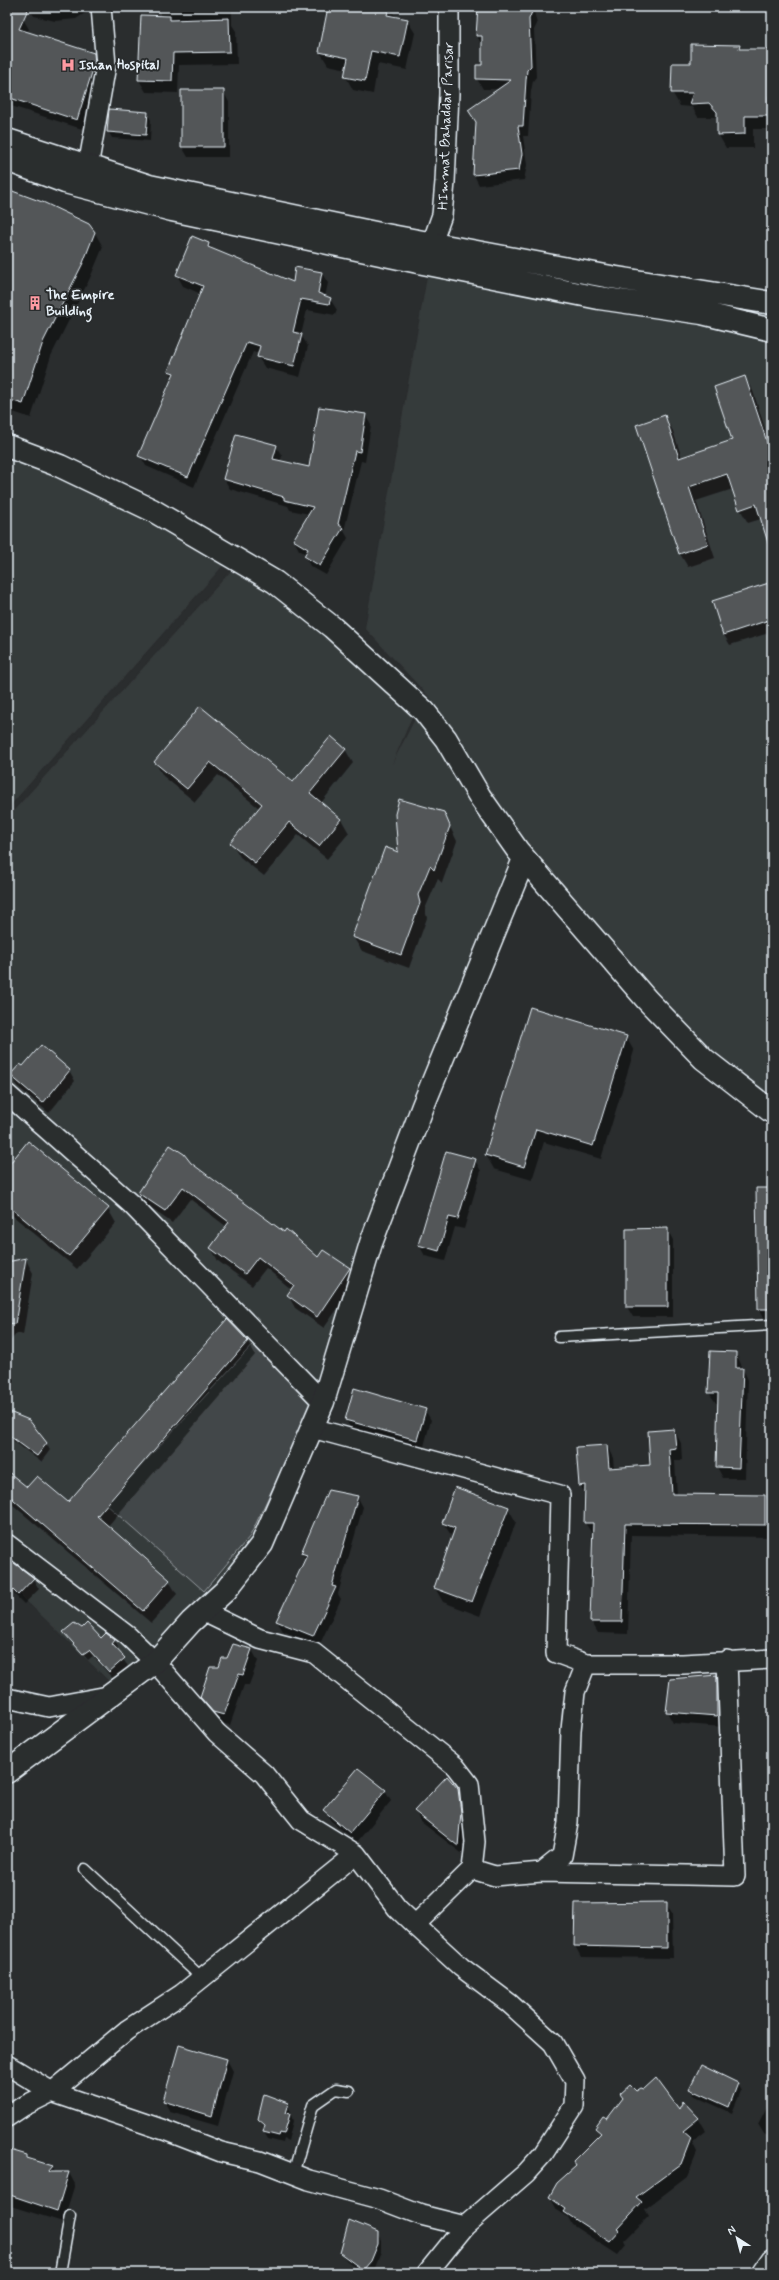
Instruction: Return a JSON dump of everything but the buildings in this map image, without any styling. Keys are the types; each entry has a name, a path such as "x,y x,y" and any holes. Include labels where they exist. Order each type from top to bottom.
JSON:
{"street":[{"path":"88,167 106,65 101,7"},
{"name":"HImmat Bahaddar Parisar","path":"432,243 442,215 445,182 449,94 449,7"},
{"path":"7,140 149,186 432,243 611,276 772,303"},
{"path":"7,160 65,182 172,210 599,298 702,313 772,330"},
{"path":"7,446 60,466 152,510 275,582 332,627 424,711 441,731 480,797 524,859 651,1004 703,1058 772,1112"},
{"path":"7,1772 155,1662 202,1611 226,1590 262,1544 323,1402 376,1230 423,1106 524,859"},
{"path":"7,1094 131,1204 323,1402"},
{"path":"312,1428 560,1495 556,1653 586,1664 683,1664 728,1660 772,1659"},
{"path":"7,1544 128,1636 155,1662 217,1733 264,1774 301,1820 356,1854 397,1908 461,1967 509,2003 553,2043 575,2081 574,2106 543,2154 526,2173 464,2226 427,2273"},
{"path":"202,1611 260,1639 314,1653 455,1766 469,1784 475,1842 472,1869 415,1925"},
{"path":"472,1869 495,1876 542,1872 735,1876 728,1660"},
{"path":"542,1872 562,1856 568,1823 571,1730 575,1692 586,1664"},
{"path":"7,1698 49,1707 108,1696"},
{"path":"7,2117 22,2107 52,2092 127,2030 202,1978 356,1854"},
{"path":"7,2065 52,2092 164,2130 220,2152 260,2160 293,2174 464,2226"},
{"path":"763,2273 772,2260"}],"lane":[{"path":"559,1337 772,1325"},
{"path":"85,1869 202,1978"},
{"path":"293,2174 313,2105 336,2089 349,2091"},
{"path":"60,2273 70,2216"}],"shaded area":[{"path":"430,260 772,325 772,1104 707,1052 524,848 470,767 459,737 432,700 365,628"},
{"path":"7,452 51,469 227,561 7,809"},
{"path":"231,571 289,600 414,712 392,764 416,717 433,737 516,865 319,1396 262,1527 222,1584 112,1684 7,1582 7,818"},
{"path":"255,1342 317,1395 250,1536 204,1591 106,1504"}],"place":[{"name":"Ishan Hospital","path":"68,65"},
{"name":"The Empire Building","path":"35,303"}]}
